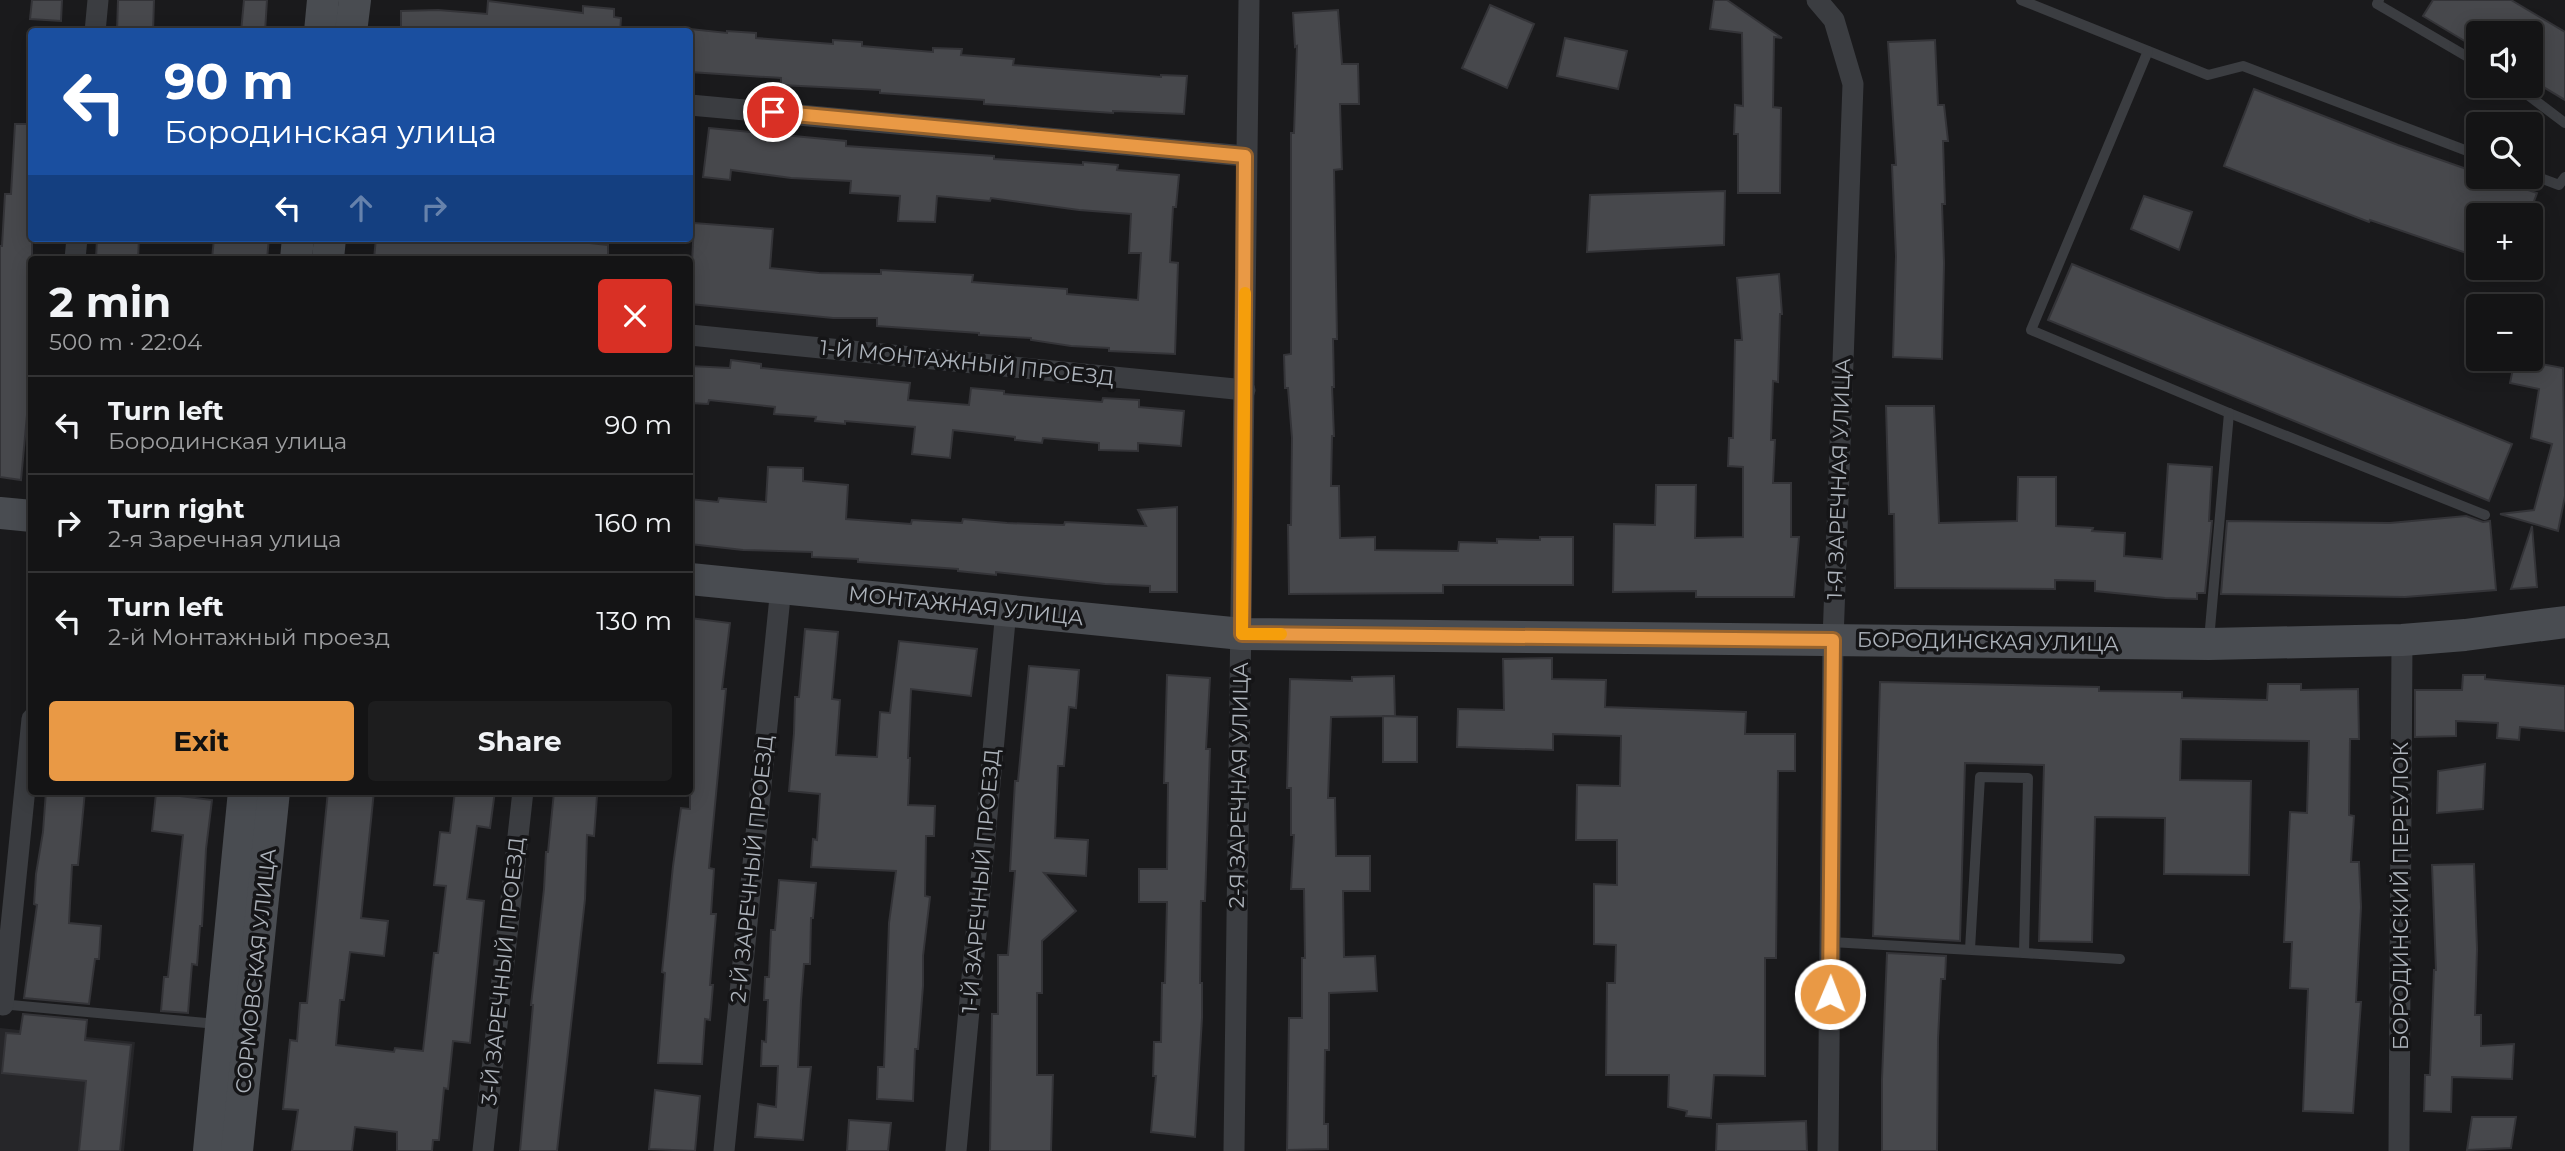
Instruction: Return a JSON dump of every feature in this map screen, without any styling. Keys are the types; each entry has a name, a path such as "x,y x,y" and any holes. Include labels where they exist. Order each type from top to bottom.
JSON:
{"main road":[{"path":"320,28 323,0"},
{"path":"352,28 355,0"},
{"path":"0,513 28,516"},
{"name":"МОНТАЖНАЯ УЛИЦА","path":"693,579 1242,634"},
{"name":"БОРОДИНСКАЯ УЛИЦА","path":"1242,634 2209,645 2402,640 2565,622"},
{"name":"СОРМОВСКАЯ УЛИЦА","path":"209,1151 244,795"},
{"name":"СОРМОВСКАЯ УЛИЦА","path":"237,1151 274,795"}],"street":[{"path":"95,28 98,0"},
{"name":"2-Я ЗАРЕЧНАЯ УЛИЦА","path":"1234,1151 1249,0"},
{"name":"1-Я ЗАРЕЧНАЯ УЛИЦА","path":"1817,0 1834,20 1853,84 1833,640 1828,1151"},
{"path":"693,105 1245,156"},
{"name":"1-Й МОНТАЖНЫЙ ПРОЕЗД","path":"693,335 1245,390"},
{"name":"2-Й ЗАРЕЧНЫЙ ПРОЕЗД","path":"723,1151 781,587"},
{"name":"1-Й ЗАРЕЧНЫЙ ПРОЕЗД","path":"956,1151 1006,610"},
{"name":"БОРОДИНСКИЙ ПЕРЕУЛОК","path":"2399,1151 2402,640"},
{"path":"2,1004 28,757"},
{"name":"3-Й ЗАРЕЧНЫЙ ПРОЕЗД","path":"483,1151 523,795"}],"lane":[{"path":"2021,0 2208,75 2243,66 2466,150"},
{"path":"2379,0 2377,4 2466,56"},
{"path":"2148,51 2031,330 2229,413 2485,515"},
{"path":"2532,98 2565,123"},
{"path":"2543,179 2558,185 2565,177"},
{"path":"2209,645 2229,413"},
{"path":"1970,949 1980,777 2028,778 2024,954"},
{"path":"1831,942 2120,959"},
{"path":"2,1004 222,1025"}],"shaded area":[{"path":"0,1028 135,1042 124,1151 0,1151"}],"building":[{"path":"32,0 62,0 61,21 30,19"},
{"path":"118,0 154,0 153,28 117,28"},
{"path":"244,0 267,0 265,28 241,28"},
{"path":"1714,0 1727,0 1782,38 1774,37 1773,107 1781,108 1780,193 1738,193 1738,134 1734,134 1735,105 1743,106 1742,33 1710,29"},
{"path":"2433,0 2511,0 2565,32 2565,100 2543,87 2543,21 2466,21 2466,42 2423,16"},
{"path":"488,1 583,13 583,6 614,9 614,17 621,18 620,28 401,28 401,11 438,10 487,14"},
{"path":"1490,5 1534,24 1507,88 1462,68"},
{"path":"1338,10 1342,64 1358,64 1359,104 1340,104 1342,169 1334,170 1337,339 1333,339 1334,436 1331,486 1339,486 1340,538 1375,537 1375,550 1458,551 1459,542 1497,543 1497,539 1540,540 1540,537 1573,537 1573,585 1443,585 1443,593 1289,594 1288,525 1291,525 1292,438 1288,388 1285,388 1284,355 1291,354 1291,133 1294,133 1297,46 1295,47 1293,13"},
{"path":"693,29 756,33 756,38 833,44 833,40 862,42 862,46 933,52 933,48 962,49 961,55 1014,59 1013,65 1161,77 1187,76 1184,114 1113,113 984,104 984,100 880,93 880,90 781,85 781,78 693,72"},
{"path":"1565,38 1627,51 1618,89 1557,76"},
{"path":"1935,40 1938,105 1944,105 1948,141 1943,141 1945,204 1942,204 1942,359 1893,357 1896,256 1892,165 1896,165 1888,42"},
{"path":"2254,89 2466,169 2466,189 2525,189 2537,193 2533,203 2466,203 2466,253 2370,220 2369,222 2224,166"},
{"path":"15,124 28,124 28,242 32,242 32,256 28,256 28,404 21,480 0,477 0,246 5,194 11,194"},
{"path":"709,128 846,141 846,146 994,156 994,159 1118,165 1117,170 1179,175 1176,207 1173,207 1170,262 1178,263 1175,354 1109,351 1109,348 1071,346 1031,338 877,326 877,318 833,318 693,304 694,223 773,229 770,268 819,273 881,274 881,270 973,275 972,282 1067,289 1067,294 1138,300 1141,253 1129,253 1131,214 991,198 990,201 937,196 935,222 898,221 900,196 850,193 851,181 791,178 731,170 730,180 703,177"},
{"path":"1725,191 1724,245 1587,252 1590,195"},
{"path":"2144,196 2192,212 2179,250 2131,229"},
{"path":"97,242 139,242 138,256 96,256"},
{"path":"214,242 269,242 267,256 212,256"},
{"path":"376,242 580,242 608,245 608,256 374,256"},
{"path":"2072,264 2512,444 2489,501 2048,320"},
{"path":"1779,274 1782,314 1778,382 1773,381 1771,440 1775,440 1773,483 1791,483 1791,537 1799,537 1794,597 1696,597 1696,591 1613,592 1614,524 1655,525 1656,485 1696,485 1695,538 1743,537 1743,467 1728,466 1729,438 1733,438 1735,340 1742,340 1737,278"},
{"path":"731,360 761,364 761,368 910,383 908,400 969,405 971,388 1004,391 1004,394 1102,402 1103,398 1139,400 1139,407 1184,411 1181,446 1138,443 1138,451 1099,450 1099,443 1043,438 1042,443 953,430 950,458 912,454 915,427 815,421 816,417 774,414 775,407 709,400 708,404 693,403 693,366 730,368"},
{"path":"2543,364 2563,368 2565,496 2558,531 2500,514 2534,510 2552,444 2531,438 2539,389 2510,383 2512,371 2543,371"},
{"path":"1886,406 1934,406 1939,523 2017,521 2018,477 2056,477 2056,526 2125,533 2124,556 2162,559 2168,464 2212,467 2209,521 2212,521 2205,593 2197,593 2197,599 2165,598 2095,591 2095,581 2055,580 2055,589 1895,588 1894,514 1889,514"},
{"path":"768,467 803,468 803,481 848,485 846,519 911,524 912,520 962,523 963,519 1007,523 1064,525 1065,522 1146,526 1138,510 1177,507 1177,592 1150,592 1150,586 996,572 996,575 958,569 858,562 858,559 812,557 812,552 743,550 693,544 693,499 718,502 719,498 766,502"},
{"path":"2466,516 2483,522 2490,521 2496,590 2405,597 2221,594 2227,521 2390,523"},
{"path":"2532,526 2537,587 2511,589"},
{"path":"693,618 730,623 722,689 726,689 709,868 714,869 711,914 716,914 710,985 713,985 710,1020 705,1019 702,1064 658,1063 665,973 662,972 673,866 681,808 690,809 690,795 693,795"},
{"path":"805,629 838,632 832,699 840,700 836,755 877,757 880,712 890,713 899,641 977,649 971,696 911,689 908,805 935,806 934,836 926,836 925,896 930,897 923,956 918,1049 915,1049 913,1101 877,1099 878,1067 884,1067 889,923 896,871 811,867 813,839 817,840 820,794 789,791 795,697 799,697"},
{"path":"1552,658 1552,679 1606,680 1605,707 1746,712 1745,734 1795,734 1795,771 1778,771 1776,958 1765,958 1765,1076 1714,1075 1711,1118 1686,1116 1687,1111 1668,1107 1669,1075 1606,1075 1607,983 1615,983 1616,945 1594,944 1594,884 1617,885 1617,840 1576,840 1577,785 1620,786 1621,736 1553,734 1553,750 1457,747 1458,709 1504,710 1503,659"},
{"path":"1029,666 1079,670 1076,708 1069,707 1064,766 1058,766 1055,838 1088,840 1086,876 1044,873 1076,911 1042,941 1042,993 1037,993 1037,1075 1053,1075 1051,1151 990,1151 992,1014 998,1014 998,955 1008,955 1015,871 1010,871 1015,781 1018,781"},
{"path":"1167,675 1210,678 1206,749 1210,749 1205,901 1201,901 1202,1018 1195,1137 1151,1132 1156,1076 1153,1076 1154,1042 1161,1042 1167,902 1139,902 1139,869 1167,869 1168,783 1164,783"},
{"path":"2463,675 2485,675 2485,679 2565,686 2565,731 2520,727 2519,740 2497,738 2498,723 2456,721 2456,736 2415,737 2415,690 2462,690"},
{"path":"1394,676 1395,716 1331,717 1328,798 1335,798 1336,856 1370,856 1370,891 1343,891 1344,957 1375,956 1377,991 1329,993 1329,1050 1325,1050 1324,1124 1328,1124 1328,1149 1287,1150 1289,1018 1302,1018 1302,958 1305,958 1304,889 1291,889 1294,835 1291,835 1291,788 1287,788 1290,679 1352,681 1352,677"},
{"path":"1880,682 2099,687 2099,691 2182,692 2182,698 2267,700 2268,684 2301,684 2301,690 2358,689 2359,739 2350,739 2349,815 2354,816 2351,862 2359,862 2361,907 2356,1002 2361,1002 2353,1113 2303,1111 2308,989 2290,988 2292,942 2284,942 2290,812 2307,813 2309,741 2181,739 2180,780 2251,781 2249,875 2164,874 2165,818 2095,817 2092,942 2039,941 2044,765 1965,763 1960,941 1873,936"},
{"path":"1383,716 1417,717 1417,762 1383,762"},
{"path":"2485,764 2483,809 2437,813 2438,771"},
{"path":"46,795 85,795 78,865 72,865 69,923 101,926 99,959 95,959 89,1004 24,998 37,905 34,904 36,874"},
{"path":"156,795 212,800 206,849 202,926 197,965 192,964 188,1013 161,1011 164,977 168,977 183,835 152,831"},
{"path":"328,795 374,795 361,918 388,921 384,956 350,952 344,1000 340,1000 336,1045 394,1052 395,1048 423,1051 434,953 438,953 446,886 434,885 440,832 450,833 455,795 494,795 490,828 477,826 467,899 484,901 470,1043 453,1041 448,1089 444,1088 439,1140 433,1140 432,1151 397,1151 397,1132 355,1127 352,1151 292,1151 298,1110 283,1109 290,1040 297,1041 300,1003 307,1003"},
{"path":"554,795 597,796 594,836 587,835 585,899 557,1151 520,1151 531,1005"},
{"path":"2474,864 2477,949 2475,1015 2481,1015 2481,1046 2514,1044 2512,1079 2452,1077 2451,1112 2424,1111 2425,1075 2430,1075 2436,970 2432,865"},
{"path":"779,880 816,883 811,918 810,964 804,964 801,1001 798,1067 811,1067 803,1140 755,1137 758,1104 776,1107 778,1066 761,1066 762,1041 766,1042 768,1000 764,1000 765,977 769,977 771,930 775,930"},
{"path":"1887,953 1946,956 1945,979 1941,979 1938,1039 1937,1151 1882,1151"},
{"path":"23,1014 87,1020 85,1040 131,1045 120,1151 79,1151 86,1081 2,1073 6,1033 20,1034"},
{"path":"655,1090 700,1096 695,1151 649,1149"},
{"path":"2472,1117 2516,1117 2511,1148 2467,1150"},
{"path":"849,1120 891,1123 888,1151 847,1151"},
{"path":"1806,1121 1807,1151 1716,1151 1717,1124"}],"slow traffic":[{"path":"1245,293 1242,634 1281,634"}],"route":[{"path":"773,112 1245,156 1242,634 1833,640 1830,994"}]}
